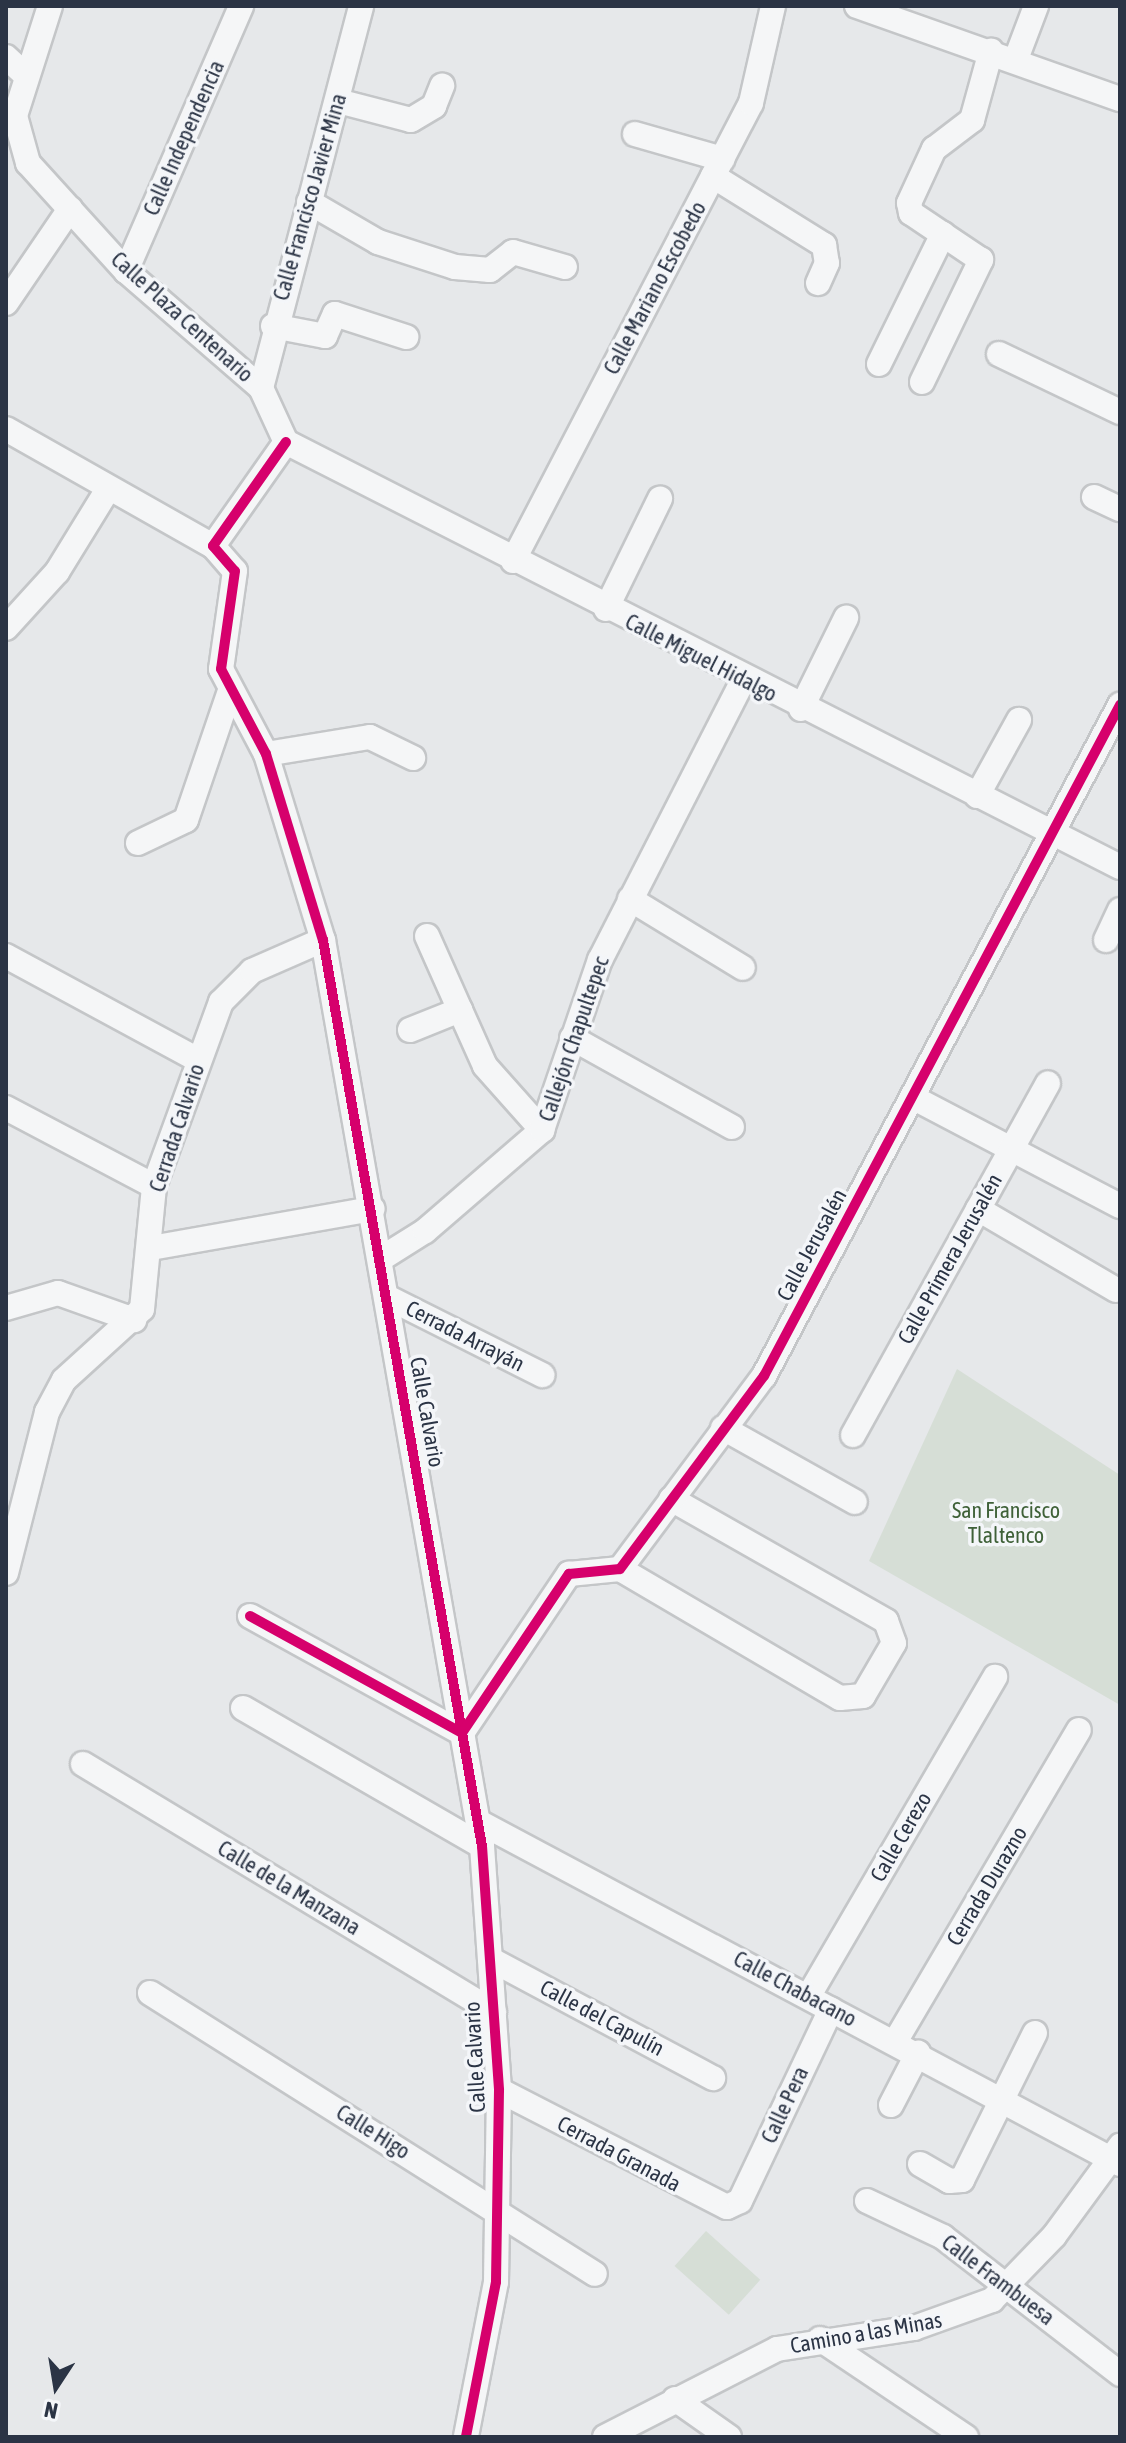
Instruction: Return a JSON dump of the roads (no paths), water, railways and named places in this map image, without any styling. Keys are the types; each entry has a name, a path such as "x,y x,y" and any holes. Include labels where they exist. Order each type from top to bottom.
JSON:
{"street":[{"name":"Calle Plaza Centenario","path":"50,6 15,65 17,159 70,209 126,271 261,388 286,442"},
{"name":"Calle Independencia","path":"126,271 241,6"},
{"name":"Calle Francisco Javier Mina","path":"261,388 273,326 338,101 361,6"},
{"name":"Calle Mariano Escobedo","path":"513,561 751,103 773,6"},
{"path":"857,6 1016,59 1120,99"},
{"path":"1016,59 1036,6"},
{"path":"922,382 981,260 909,209 934,149 972,120 991,51"},
{"path":"338,101 411,120 434,106 442,86"},
{"path":"635,134 718,168 824,245 827,263 818,283"},
{"path":"309,202 378,242 455,267 490,270 513,252 565,267"},
{"path":"6,303 70,209"},
{"path":"879,364 943,234"},
{"path":"273,326 325,336 335,314 406,337"},
{"path":"999,354 1120,412"},
{"path":"6,429 213,546 286,442"},
{"name":"Calle Miguel Hidalgo","path":"286,442 743,680 1120,867"},
{"path":"6,628 57,572 108,489"},
{"path":"1094,497 1120,509"},
{"path":"606,609 660,499"},
{"name":"Calle Calvario","path":"213,546 235,571 221,669 266,754 323,940 382,1258 480,1834 499,2090 497,2208 493,2323 466,2437"},
{"path":"801,709 846,618"},
{"name":"Callejón Chapultepec","path":"382,1258 542,1130 572,1038 630,899 743,680"},
{"path":"138,843 186,820 230,691"},
{"name":"Calle Jerusalén","path":"620,1569 785,1339 1047,831 1120,705"},
{"path":"977,796 1019,720"},
{"path":"266,754 370,737 413,758"},
{"path":"630,899 743,968"},
{"path":"1106,940 1120,910"},
{"path":"427,936 485,1066 542,1130"},
{"name":"Cerrada Calvario","path":"134,1320 151,1248 154,1186 221,1002 252,971 323,940"},
{"path":"6,956 198,1060"},
{"path":"410,1030 460,1010"},
{"path":"572,1038 732,1127"},
{"name":"Calle Primera Jerusalén","path":"853,1435 1048,1083"},
{"path":"912,1097 1120,1206"},
{"path":"6,1108 154,1186"},
{"path":"151,1248 373,1209"},
{"path":"978,1209 1116,1290"},
{"path":"6,1308 58,1293 134,1320 64,1380 36,1445 14,1528 6,1573"},
{"name":"Cerrada Arrayán","path":"387,1297 542,1375"},
{"path":"723,1428 855,1502"},
{"path":"250,1616 462,1733 569,1574 620,1569 840,1698 863,1696 894,1643 886,1621 671,1499"},
{"name":"Calle Cerezo","path":"808,1997 995,1677"},
{"name":"Calle Chabacano","path":"243,1708 480,1834 808,1997 1117,2156"},
{"name":"Cerrada Durazno","path":"895,2042 1079,1730"},
{"name":"Calle de la Manzana","path":"83,1764 494,2012"},
{"name":"Calle del Capulín","path":"490,1959 713,2078"},
{"name":"Calle Higo","path":"150,1993 497,2208 595,2274"},
{"name":"Calle Pera","path":"740,2201 831,2009"},
{"path":"920,2164 949,2181 962,2180 1035,2033"},
{"path":"891,2105 918,2053"},
{"name":"Cerrada Granada","path":"499,2090 712,2204 740,2201"},
{"name":"Camino a las Minas","path":"605,2437 777,2349 965,2315 1007,2286 1117,2156"},
{"name":"Calle Frambuesa","path":"867,2201 943,2237 1120,2374"},
{"path":"820,2339 966,2437"},
{"path":"675,2399 729,2437"}],"park label":[{"name":"San Francisco Tlaltenco","path":"1006,1522"}]}
